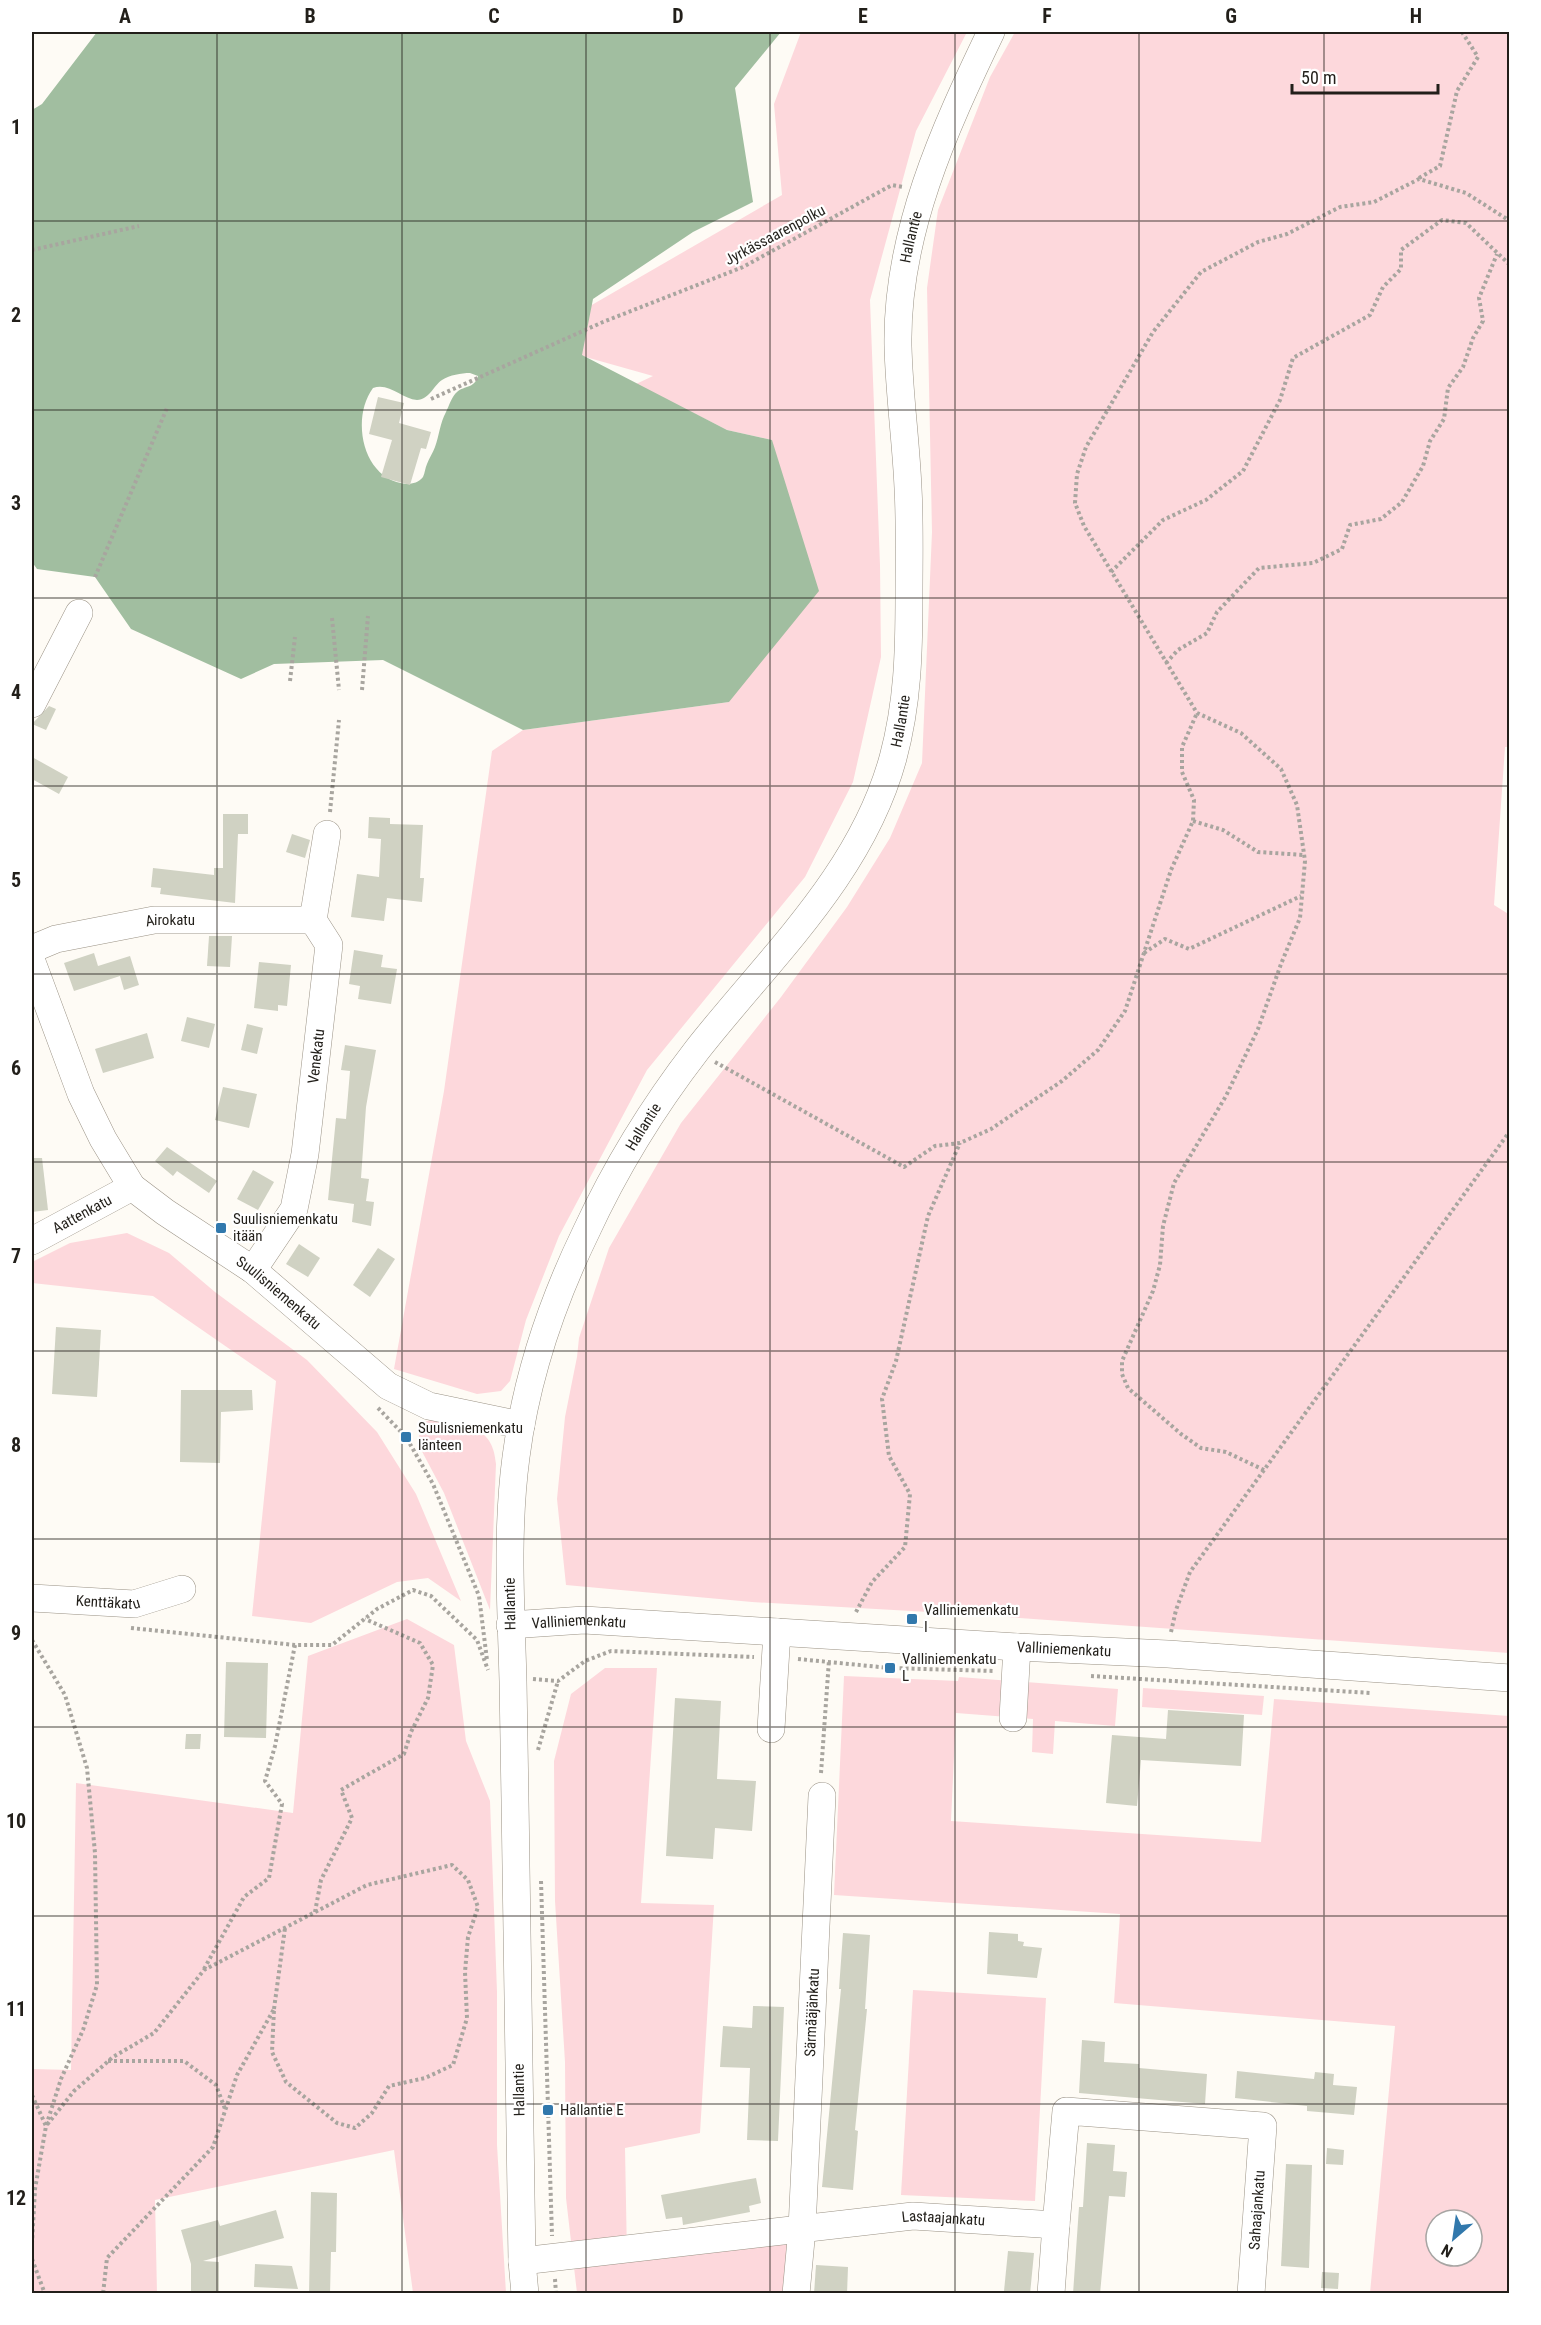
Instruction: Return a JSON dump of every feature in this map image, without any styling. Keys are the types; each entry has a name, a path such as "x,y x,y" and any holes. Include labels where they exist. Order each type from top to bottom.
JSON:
{"street":[{"name":"Hallantie","path":"525,2294 522,2261 513,1678 510,1625 512,1497 521,1425 541,1346 562,1285 586,1230 629,1149 695,1052 811,912 843,868 868,826 883,793 904,712 909,667 908,493 898,344 900,306 908,251 922,190 947,127 992,32"},
{"path":"32,704 79,613"},
{"path":"313,920 327,834"},
{"name":"Airokatu","path":"32,949 56,939 154,921 313,920"},
{"name":"Venekatu","path":"254,1270 294,1209 305,1154 329,945 313,920"},
{"name":"Suulisniemenkatu","path":"32,963 81,1094 103,1139 132,1187 165,1212 254,1270 388,1386 429,1406 521,1425"},
{"name":"Aattenkatu","path":"32,1241 132,1187"},
{"name":"Kenttäkatu","path":"32,1598 134,1604 182,1589"},
{"name":"Valliniemenkatu","path":"510,1625 584,1620 1168,1654 1509,1678"},
{"path":"771,1729 777,1632"},
{"path":"1013,1718 1017,1647"},
{"name":"Särmääjänkatu","path":"796,2294 802,2229 822,1796"},
{"name":"Sahaajankatu","path":"1056,2225 1066,2111 1263,2126 1251,2294"},
{"name":"Lastaajankatu","path":"522,2261 913,2216 1056,2225"},
{"path":"1051,2294 1056,2225"}],"path":[{"path":"1264,1470 1226,1452 1201,1448 1180,1434 1128,1388 1122,1374 1122,1361 1153,1291 1160,1265 1163,1226 1174,1183 1226,1096 1258,1029 1300,918 1304,855 1297,805 1281,769 1241,733 1197,713 1084,526 1075,503 1077,474 1086,447 1153,332 1202,272 1258,242 1287,234 1340,207 1374,202 1419,179 1440,165 1457,91 1478,57 1462,32"},
{"path":"1419,179 1466,194 1509,221"},
{"name":"Jyrkässaarenpolku","path":"431,399 603,322 743,267 892,185 922,190"},
{"path":"1111,572 1163,520 1206,500 1243,471 1280,400 1293,358 1370,315 1383,287 1401,269 1401,250 1442,220 1466,223 1509,265"},
{"path":"32,250 139,226"},
{"path":"1166,663 1178,650 1207,633 1217,612 1259,568 1313,563 1342,549 1350,525 1381,519 1402,502 1423,466 1430,441 1444,419 1448,388 1463,367 1473,338 1483,321 1479,298 1497,255"},
{"path":"95,577 167,408"},
{"path":"362,690 368,616"},
{"path":"332,618 339,690"},
{"path":"290,681 296,637"},
{"path":"695,1052 904,1167 935,1146 960,1143 991,1129 1009,1117 1062,1081 1098,1050 1125,1011 1171,870 1192,821 1194,800 1182,772 1182,747 1197,713"},
{"path":"327,834 339,720"},
{"path":"1192,821 1223,830 1258,852 1304,855"},
{"path":"1143,954 1165,939 1189,949 1302,896"},
{"path":"1169,1680 1168,1654 1176,1610 1190,1572 1509,1131"},
{"path":"856,1612 872,1582 905,1547 910,1494 889,1456 882,1399 896,1361 928,1216 960,1143"},
{"path":"373,1404 406,1437 434,1484 479,1596 488,1670"},
{"path":"315,1913 321,1880 352,1818 341,1790 404,1754 411,1732 428,1698 433,1665 420,1643 365,1619"},
{"path":"32,1640 65,1695 87,1768 95,1853 97,1985 83,2030 61,2079 46,2126 35,2189 32,2243"},
{"path":"46,2126 74,2091 108,2061 154,2032 204,1970 244,1897 269,1878 282,1804 265,1781 275,1746 295,1645"},
{"path":"822,1796 821,1779 829,1660"},
{"path":"537,1753 558,1681"},
{"path":"204,1970 367,1885 452,1865 468,1880 478,1907 468,1937 465,1972 467,2018 453,2065 425,2079 389,2086 372,2113 355,2128 337,2123 286,2082 272,2052 274,2008 285,1928"},
{"path":"541,1870 556,2294"},
{"path":"103,2294 107,2258 213,2147 237,2075 274,2008"},
{"path":"108,2061 184,2061 216,2085 226,2110"},
{"path":"32,2095 46,2126"},
{"path":"32,2259 45,2294"}],"shaded area":[{"path":"97,32 781,32 735,88 753,202 693,232 593,299 582,355 727,430 772,440 819,591 729,702 523,730 383,660 274,664 241,679 131,629 95,577 37,569 32,562 32,110 42,104","holes":["470,373 478,376 474,383 460,390 452,399 421,479 407,484 392,480 380,472 371,460 362,431 362,416 373,388 385,387 417,400 425,398 439,382 448,377"]},
{"path":"801,32 967,32 916,131 870,300 880,565 881,657 853,782 805,877 647,1070 559,1236 526,1320 510,1381 501,1391 477,1394 394,1369 444,1091 492,751 523,730 729,702 772,440 727,430 636,384 653,376 582,356 571,317 782,195 774,104"},
{"path":"1015,32 1509,32 1510,747 1505,747 1494,905 1510,915 1509,1653 964,1614 752,1602 566,1585 557,1499 565,1417 579,1338 609,1248 681,1123 781,997 847,907 890,838 922,763 932,532 927,288 938,210 990,77"},
{"path":"127,1233 169,1253 215,1292 307,1360 377,1432 416,1494 461,1601 428,1578 397,1582 311,1623 252,1616 276,1381 153,1296 32,1283 32,1262 70,1243"},
{"path":"431,1420 475,1429 483,1434 494,1451 496,1464 490,1610 444,1493 417,1442 424,1422"},
{"path":"407,1619 454,1645 466,1741 490,1801 497,1992 497,2145 506,2293 413,2293 394,2150 155,2200 157,2293 32,2293 32,2069 71,2070 76,1783 293,1813 308,1656"},
{"path":"605,1668 657,1668 641,1903 714,1905 700,2133 625,2148 627,2257 790,2240 785,2293 577,2293 566,2198 565,2062 555,1901 554,1761 571,1694"},
{"path":"844,1676 958,1681 959,1677 1118,1689 1115,1726 1055,1721 1053,1754 1032,1752 1033,1719 956,1713 951,1821 1261,1842 1274,1699 1509,1716 1509,2293 1370,2293 1395,2026 1114,2003 1120,1914 834,1895"},
{"path":"1143,1688 1264,1696 1262,1715 1142,1707"},
{"path":"913,1990 1046,1998 1035,2201 901,2195"}],"building":[{"path":"378,397 404,403 399,423 431,432 426,449 421,448 410,485 381,477 392,440 369,434"},
{"path":"49,706 56,709 46,730 32,724"},
{"path":"32,757 68,777 59,794 32,779"},
{"path":"223,814 248,814 248,834 238,834 235,903 160,894 161,888 151,887 153,868 214,875 214,868 223,868"},
{"path":"369,817 390,818 390,824 423,825 420,878 424,878 422,902 387,898 384,921 351,917 357,874 379,877 381,839 368,838"},
{"path":"292,834 310,840 305,858 286,852"},
{"path":"209,936 232,936 230,967 207,966"},
{"path":"354,950 383,955 381,967 397,969 391,1004 358,999 360,986 349,984"},
{"path":"94,953 98,966 130,956 139,985 124,990 120,976 74,991 64,963"},
{"path":"259,962 291,965 287,1006 278,1005 278,1011 254,1008"},
{"path":"187,1017 215,1024 209,1048 181,1041"},
{"path":"247,1024 263,1028 257,1054 241,1050"},
{"path":"147,1033 154,1058 103,1073 95,1049"},
{"path":"345,1045 376,1050 366,1107 361,1178 369,1179 366,1201 374,1202 371,1226 352,1222 354,1204 328,1200 336,1118 346,1119 350,1071 341,1070"},
{"path":"223,1087 257,1094 249,1128 215,1120"},
{"path":"167,1147 217,1181 209,1193 177,1171 173,1176 155,1161"},
{"path":"32,1158 42,1158 48,1210 32,1212"},
{"path":"253,1170 274,1182 258,1210 237,1199"},
{"path":"299,1244 320,1258 308,1277 286,1264"},
{"path":"378,1248 395,1259 370,1297 353,1285"},
{"path":"56,1327 101,1330 97,1397 52,1394"},
{"path":"181,1390 252,1390 253,1410 221,1412 220,1463 180,1462"},
{"path":"226,1662 268,1663 266,1738 224,1737"},
{"path":"675,1698 721,1701 717,1779 756,1781 752,1831 715,1828 713,1859 666,1856"},
{"path":"1168,1710 1244,1715 1241,1766 1141,1760 1137,1806 1106,1803 1112,1735 1166,1739"},
{"path":"186,1734 201,1734 200,1749 185,1749"},
{"path":"989,1932 1018,1934 1018,1941 1024,1942 1023,1946 1042,1948 1037,1978 987,1974"},
{"path":"843,1933 870,1935 865,2009 867,2009 855,2130 858,2131 853,2190 822,2187 841,1989 839,1989"},
{"path":"753,2006 784,2007 778,2141 747,2140 750,2068 720,2067 723,2026 752,2028"},
{"path":"1082,2040 1105,2042 1104,2062 1139,2064 1139,2068 1207,2074 1205,2104 1079,2093"},
{"path":"1237,2071 1314,2079 1315,2072 1334,2074 1333,2085 1357,2087 1354,2115 1307,2111 1307,2106 1235,2098"},
{"path":"1087,2143 1115,2145 1113,2171 1127,2172 1125,2197 1109,2196 1100,2294 1073,2294 1079,2207 1083,2207"},
{"path":"1327,2148 1344,2150 1343,2165 1326,2164"},
{"path":"1286,2164 1312,2165 1309,2268 1281,2266"},
{"path":"756,2178 761,2203 749,2206 750,2212 683,2225 682,2217 666,2219 661,2195"},
{"path":"311,2192 337,2193 336,2252 331,2252 330,2294 309,2294"},
{"path":"276,2210 284,2238 203,2261 219,2262 219,2294 191,2294 191,2264 181,2230 218,2220 220,2226"},
{"path":"1008,2251 1034,2253 1030,2294 1004,2291"},
{"path":"255,2264 292,2266 298,2289 254,2287"},
{"path":"816,2265 848,2267 847,2294 814,2294"},
{"path":"1322,2272 1339,2273 1338,2289 1321,2288"}],"place":[{"name":"Suulisniemenkatu itään","path":"221,1228"},
{"name":"Suulisniemenkatu länteen","path":"406,1437"},
{"name":"Valliniemenkatu I","path":"912,1619"},
{"name":"Valliniemenkatu L","path":"890,1668"},
{"name":"Hallantie E","path":"548,2110"}]}
